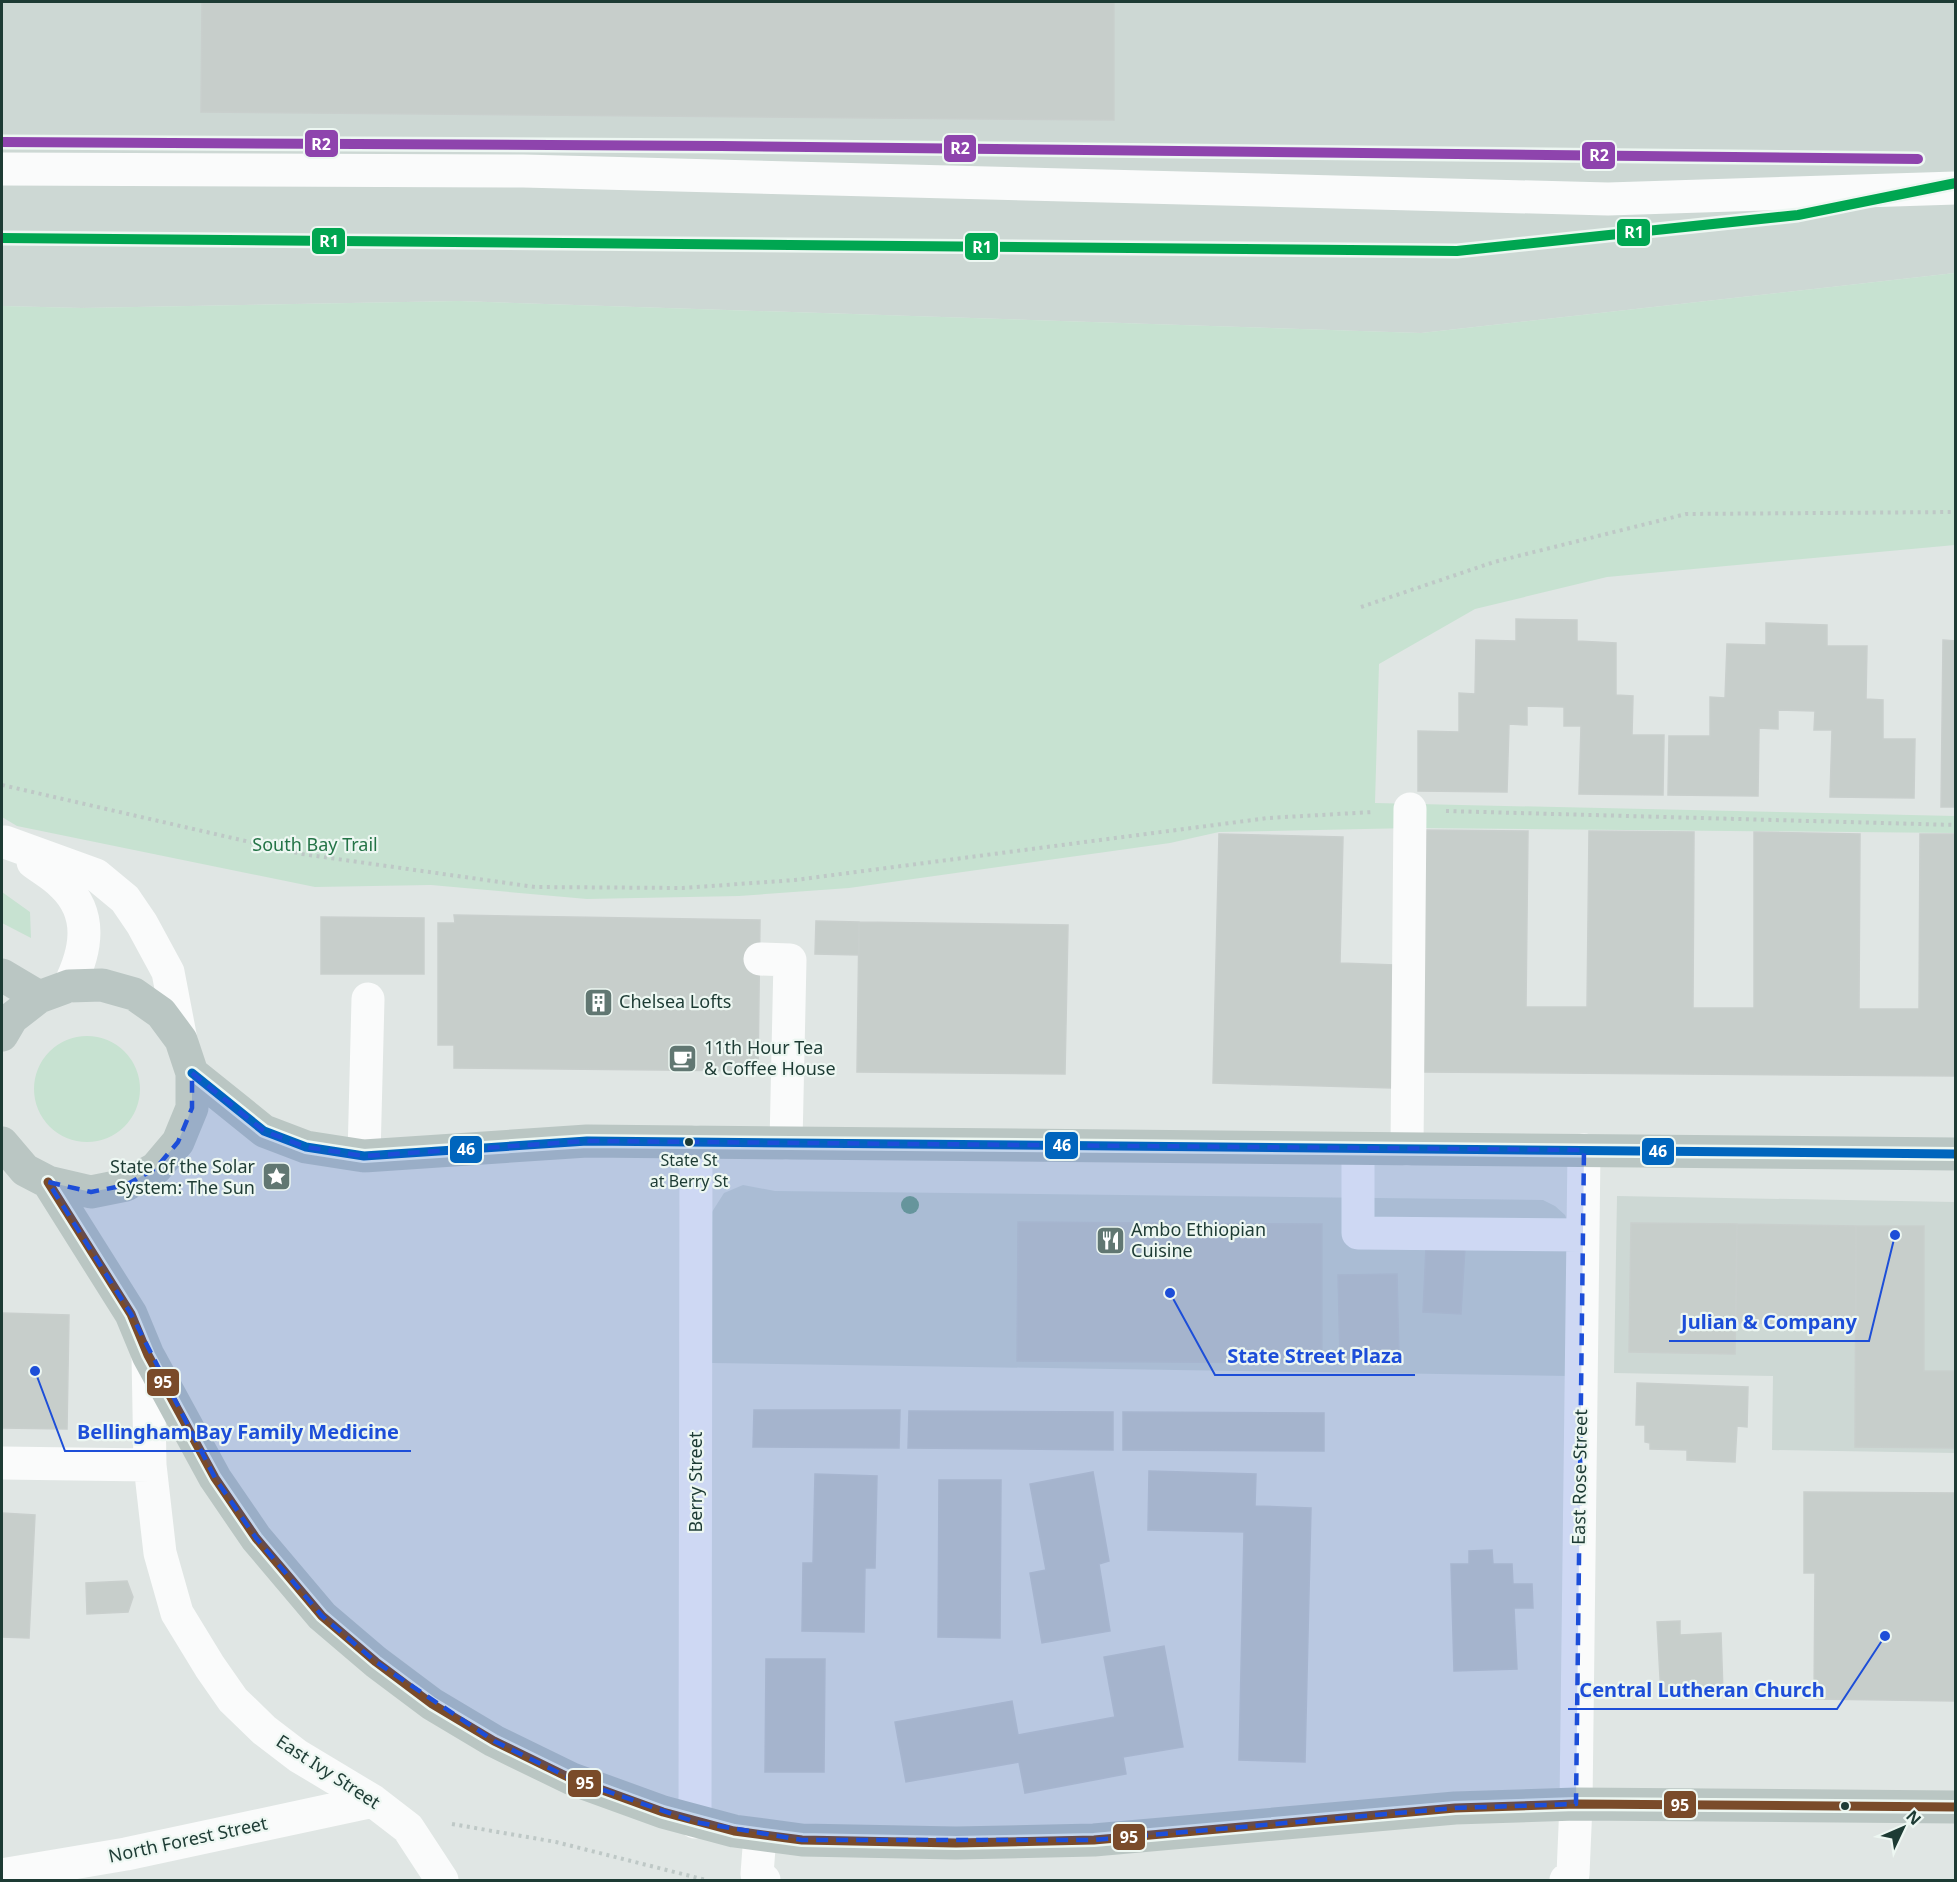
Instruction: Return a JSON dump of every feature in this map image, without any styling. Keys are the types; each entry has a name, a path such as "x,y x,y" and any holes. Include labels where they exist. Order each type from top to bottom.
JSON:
{"main road":[{"path":"2,975 39,997"},
{"path":"2,1035 12,1018 39,997 69,986 102,985 134,994 162,1013 181,1040 192,1073 192,1108 178,1142 156,1168 126,1185 91,1192 25,1172"},
{"path":"192,1073 264,1131 306,1147 364,1156 587,1141 1956,1154"},
{"path":"2,1143 131,1314 148,1355 215,1478 256,1538 322,1616 376,1662 432,1704 494,1741 572,1779 695,1822 734,1831 802,1840 956,1843 1094,1840 1455,1808 1576,1804 1956,1807"}],"street":[{"path":"2,169 523,171 1608,199 1956,188"},
{"path":"1407,1149 1410,810"},
{"path":"3,841 64,885 79,908 84,926 84,948 80,964 69,986"},
{"path":"3,841 96,875 125,899 142,924 168,972 181,1040"},
{"path":"760,959 790,960 786,1143"},
{"path":"364,1156 368,999"},
{"name":"Berry Street","path":"695,1822 696,1142"},
{"path":"1358,1149 1358,1233 1583,1235"},
{"name":"East Rose Street","path":"1573,1878 1576,1804 1584,1150"},
{"name":"East Ivy Street","path":"148,1355 150,1465 160,1553 177,1613 233,1700 264,1730 298,1756 374,1801 408,1828 442,1881"},
{"path":"2,1463 150,1465"},
{"name":"North Forest Street","path":"2,1875 126,1854 374,1801"},
{"path":"760,1834 757,1874 764,1881"}],"path":[{"path":"1361,607 1494,562 1686,514 1956,512"},
{"path":"2,785 302,854 535,887 683,888 795,880 1268,818 1410,810 1956,825"},
{"path":"443,1823 556,1842 706,1881"}],"highlighted area":[{"path":"192,1073 264,1131 306,1147 364,1156 587,1141 1584,1150 1576,1804 1455,1808 1094,1840 802,1840 695,1822 572,1779 494,1741 376,1662 322,1616 256,1538 215,1478 131,1314 48,1182 91,1192 126,1185 156,1168 178,1142 192,1108"}],"shaded area":[{"path":"2,2 1955,2 1955,273 1421,333 459,301 82,308 2,306"},
{"path":"743,1185 775,1191 1543,1200 1555,1206 1565,1215 1570,1229 1568,1376 712,1363 712,1212 724,1193"},
{"path":"1617,1196 1955,1202 1955,1453 1772,1450 1773,1376 1614,1373"}],"green space":[{"name":"South Bay Trail","path":"1955,273 1955,545 1607,577 1475,609 1379,664 1375,803 1955,816 1955,833 1412,828 1219,832 1170,843 849,888 739,896 587,899 431,885 315,887 17,826 2,817 2,306 82,308 459,301 1421,333"},
{"path":"2,892 30,912 31,938 2,923"},
{"path":"87,1036 107,1040 125,1051 136,1069 140,1089 136,1109 125,1127 107,1138 87,1142 67,1138 49,1127 38,1109 34,1089 38,1069 49,1051 67,1040"}],"building":[{"path":"202,2 1114,2 1114,120 201,112"},
{"path":"1516,619 1577,620 1577,641 1616,643 1616,695 1633,696 1632,735 1664,735 1663,795 1579,794 1581,726 1564,726 1564,707 1527,706 1527,725 1509,724 1507,792 1418,791 1418,731 1459,732 1459,693 1475,694 1476,640 1516,641"},
{"path":"1766,623 1827,625 1827,646 1867,646 1866,699 1883,700 1883,739 1915,739 1914,798 1830,797 1832,730 1814,730 1815,711 1778,710 1778,729 1759,728 1758,796 1668,795 1669,736 1710,736 1710,697 1725,698 1727,644 1766,645"},
{"path":"1943,640 1956,641 1956,807 1941,807"},
{"path":"1423,830 1528,831 1526,1007 1587,1007 1589,831 1694,832 1693,1008 1754,1008 1754,832 1860,834 1859,1009 1919,1009 1920,834 1956,834 1956,1076 1422,1072"},
{"path":"1219,834 1343,837 1340,963 1395,965 1392,1088 1213,1083"},
{"name":"Chelsea Lofts","path":"454,915 760,920 758,1071 454,1068 454,1045 438,1045 438,923 455,923"},
{"path":"321,917 424,918 424,974 321,974"},
{"path":"816,921 859,922 859,955 815,954"},
{"path":"859,922 1068,925 1065,1074 857,1072"},
{"path":"1018,1222 1322,1224 1322,1363 1017,1361"},
{"path":"1631,1223 1737,1224 1735,1354 1629,1352"},
{"path":"1737,1224 1856,1226 1856,1324 1736,1323"},
{"path":"1856,1226 1924,1226 1924,1371 1956,1371 1956,1448 1855,1447"},
{"path":"1426,1246 1465,1248 1461,1314 1423,1312"},
{"path":"1397,1274 1399,1357 1340,1358 1338,1275"},
{"path":"2,1313 69,1315 67,1429 2,1428"},
{"path":"1637,1383 1748,1387 1747,1427 1737,1426 1735,1462 1687,1460 1687,1450 1650,1449 1650,1443 1645,1442 1645,1425 1636,1425"},
{"path":"754,1410 900,1410 899,1448 753,1447"},
{"path":"909,1411 1113,1412 1113,1450 908,1448"},
{"path":"1123,1412 1324,1413 1324,1451 1123,1450"},
{"path":"1149,1471 1256,1474 1255,1506 1311,1508 1305,1762 1239,1760 1244,1532 1148,1530"},
{"path":"1093,1472 1109,1561 1099,1564 1110,1631 1042,1643 1030,1573 1046,1570 1030,1484"},
{"path":"815,1474 877,1476 875,1568 865,1568 864,1632 802,1631 803,1563 813,1563"},
{"path":"939,1480 1001,1480 1000,1638 938,1637"},
{"path":"1804,1492 1956,1493 1956,1701 1814,1699 1815,1573 1804,1573"},
{"path":"2,1513 35,1515 29,1638 2,1637"},
{"path":"1492,1550 1493,1564 1512,1564 1513,1584 1532,1584 1533,1608 1514,1608 1517,1669 1454,1671 1451,1564 1469,1564 1469,1551"},
{"path":"127,1581 133,1597 128,1612 87,1614 86,1583"},
{"path":"1680,1621 1680,1635 1721,1633 1723,1693 1661,1696 1657,1622"},
{"path":"1164,1646 1183,1747 1123,1757 1126,1774 1025,1793 1019,1762 906,1782 895,1722 1012,1701 1018,1735 1115,1717 1104,1657"},
{"path":"766,1659 825,1659 824,1772 765,1772"}],"transit line":[{"name":"R2","path":"2,142 721,146 1918,159"},
{"name":"R1","path":"2,238 1457,251 1798,215 1956,183"},
{"name":"46","path":"192,1073 264,1131 306,1147 364,1156 587,1141 1956,1154"},
{"name":"95","path":"48,1182 131,1314 148,1355 215,1478 256,1538 322,1616 376,1662 432,1704 494,1741 572,1779 663,1812 734,1831 802,1840 956,1843 1094,1840 1455,1808 1576,1804 1956,1807"}],"place":[{"name":"Chelsea Lofts","path":"598,1002"},
{"name":"11th Hour Tea & Coffee House","path":"683,1058"},
{"name":"State St at Berry St","path":"689,1142"},
{"name":"State of the Solar System: The Sun","path":"276,1177"},
{"name":"Julian & Company","path":"1895,1235"},
{"name":"Ambo Ethiopian Cuisine","path":"1110,1240"},
{"name":"State Street Plaza","path":"1170,1293"},
{"name":"Bellingham Bay Family Medicine","path":"35,1371"},
{"name":"Central Lutheran Church","path":"1885,1636"}]}
